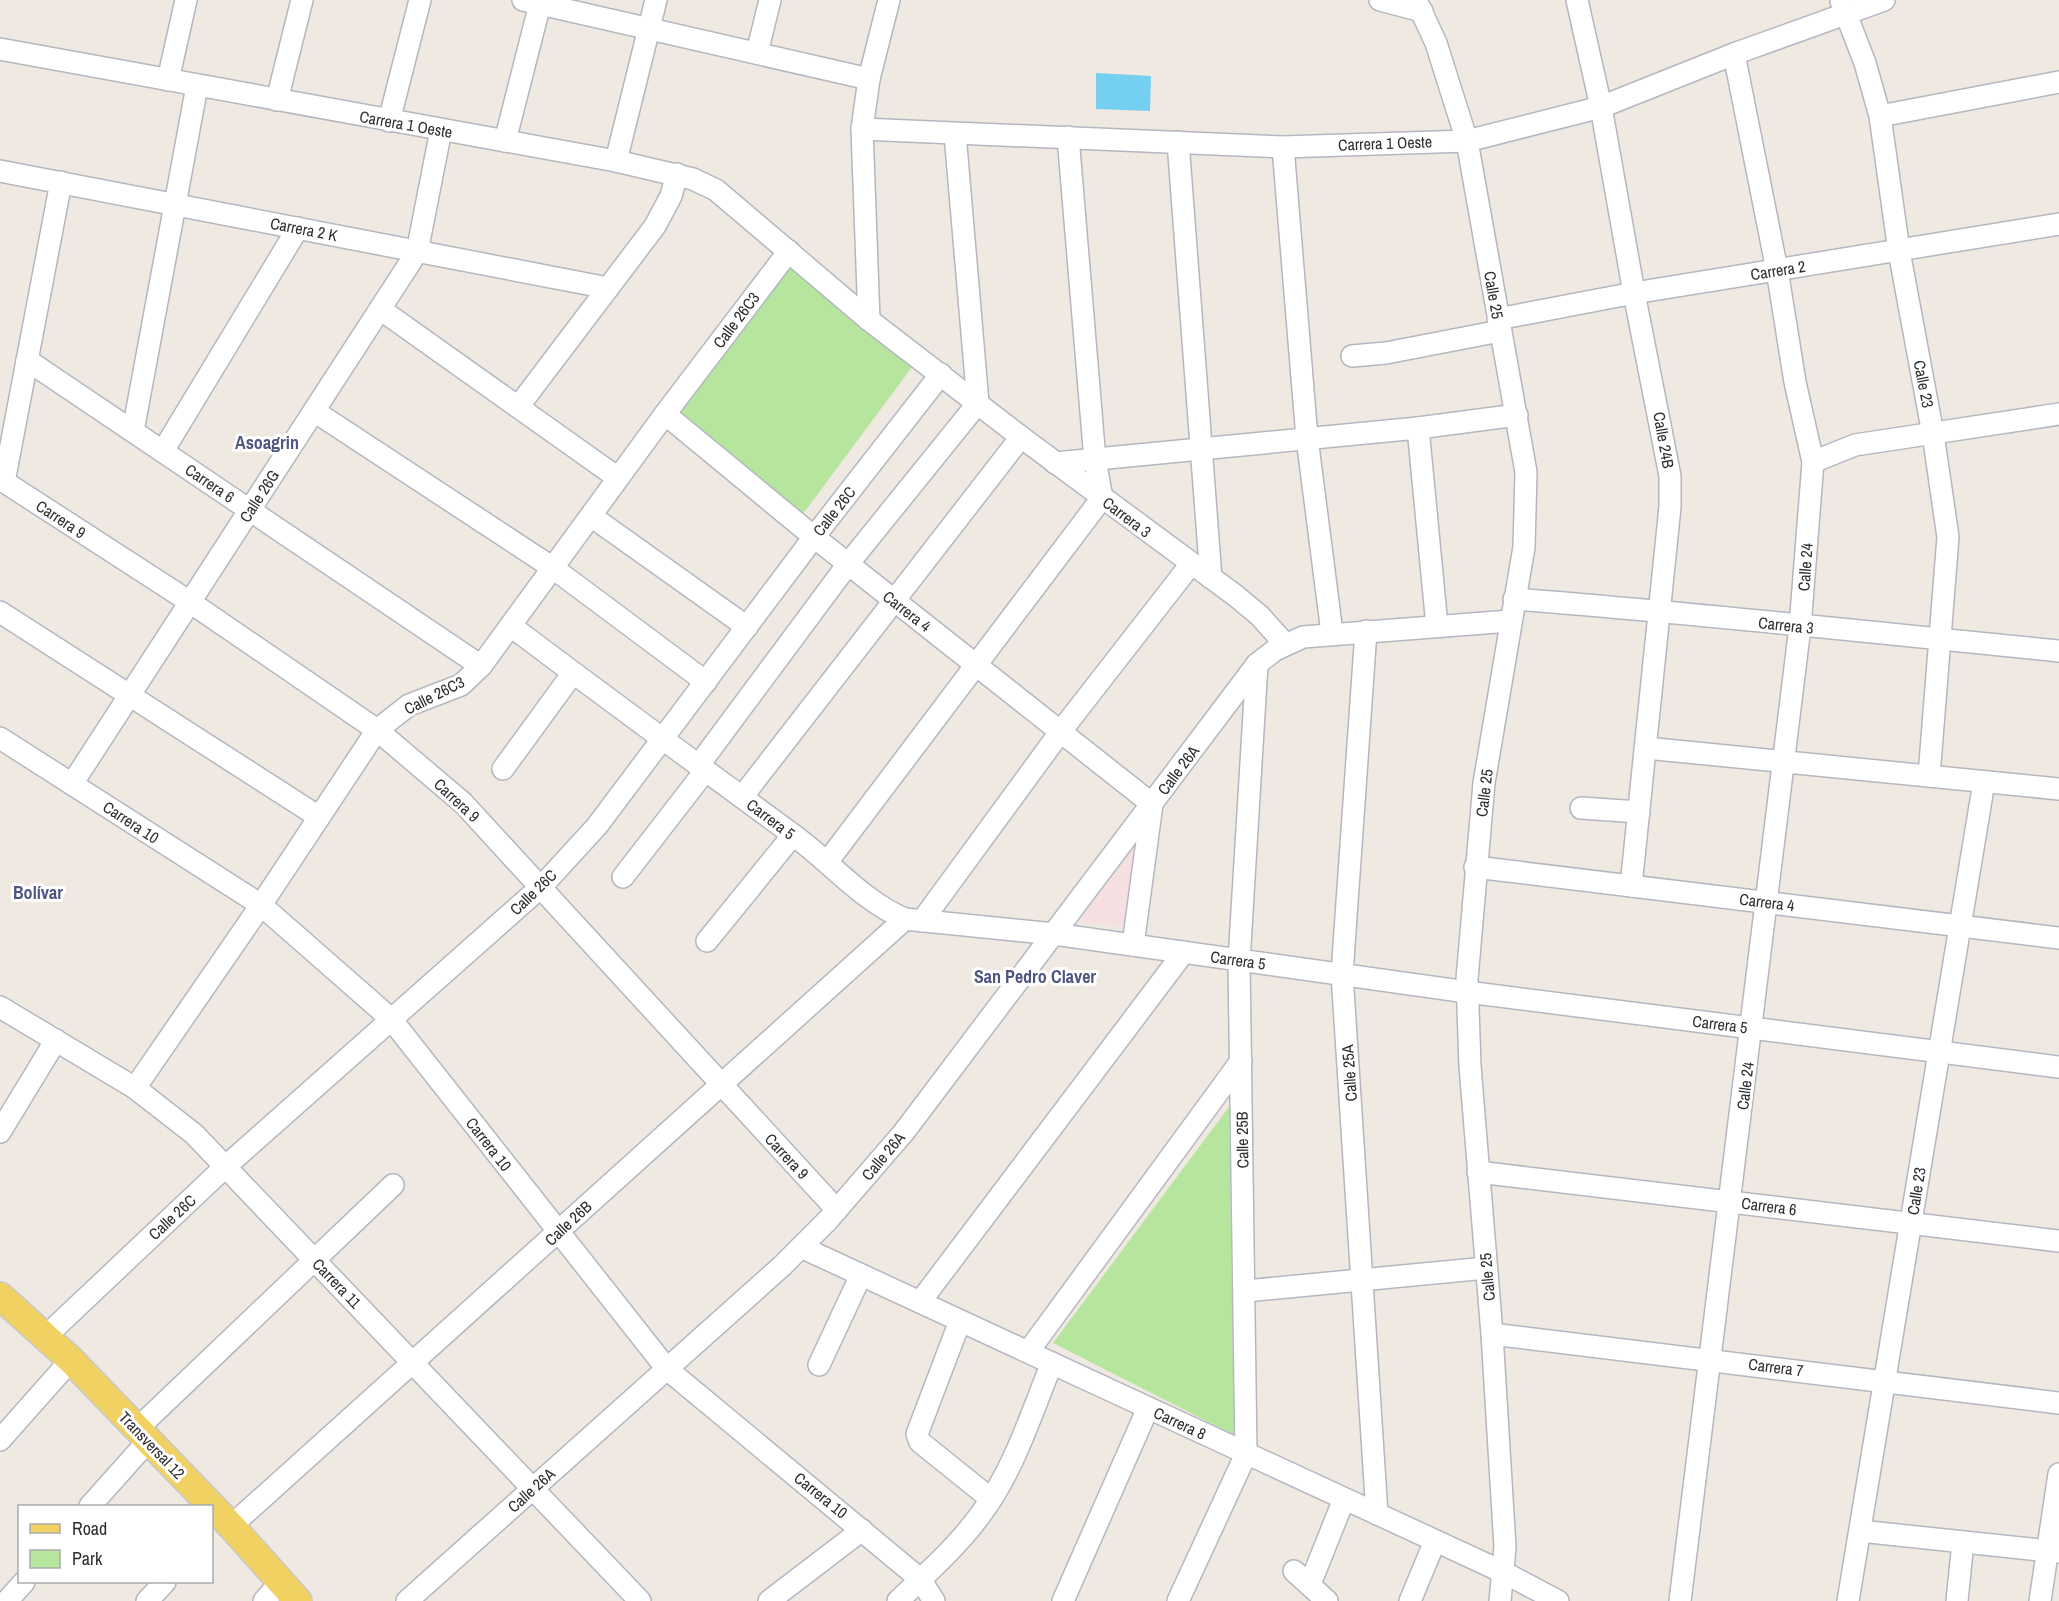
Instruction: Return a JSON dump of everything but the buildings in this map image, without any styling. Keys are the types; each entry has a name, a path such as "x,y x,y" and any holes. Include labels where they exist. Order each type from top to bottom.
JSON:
{"main road":[{"name":"Transversal 12","path":"0,1296 71,1360 204,1505"},
{"name":"Transversal 12","path":"222,1525 281,1595"}],"street":[{"path":"168,80 186,0"},
{"path":"278,100 302,0"},
{"path":"389,121 420,0"},
{"path":"616,161 656,0"},
{"path":"757,53 770,0"},
{"path":"869,320 862,129 868,79 889,0"},
{"path":"1380,0 1419,5"},
{"name":"Calle 24B","path":"1577,0 1601,106 1634,293 1670,476 1670,507 1631,885"},
{"name":"Carrera 1 Oeste","path":"862,129 1283,147 1467,141 1601,106 1734,54 1844,6 1884,0"},
{"path":"505,141 535,1 868,79"},
{"name":"Calle 25","path":"1419,5 1436,43 1467,141 1526,472 1524,547 1484,783 1475,867 1467,992 1470,1066 1492,1334 1505,1573 1500,1601"},
{"name":"Calle 23","path":"1844,6 1880,116 1899,251 1933,434 1948,537 1929,776"},
{"name":"Carrera 1 Oeste","path":"0,50 677,174 716,190 789,251"},
{"name":"Calle 24","path":"1680,1601 1712,1359 1800,627 1813,462 1795,382 1777,270 1734,54"},
{"path":"1880,116 2059,82"},
{"path":"132,431 197,86"},
{"name":"Calle 26G","path":"72,784 417,252 441,130"},
{"path":"623,877 848,564 978,403 955,134"},
{"path":"828,861 1102,498 1095,460 1068,137"},
{"path":"1178,142 1210,578"},
{"path":"1283,147 1307,438 1332,633"},
{"name":"Carrera 2 K","path":"0,171 608,288"},
{"path":"518,407 655,226 671,196 677,174"},
{"path":"2,480 61,182"},
{"name":"Carrera 2","path":"1352,356 1386,353 1634,293 2059,224"},
{"path":"163,451 298,228"},
{"name":"Carrera 3","path":"789,251 869,320 1260,616 1285,644"},
{"name":"Calle 26C3","path":"135,1088 261,905 377,730 409,705 461,685 482,666 665,414 789,251"},
{"path":"380,309 618,478"},
{"name":"Carrera 6","path":"27,360 482,666"},
{"name":"Calle 26C","path":"46,1336 226,1166 542,886 597,826 813,537 941,374"},
{"path":"314,411 553,568 706,682"},
{"name":"Carrera 4","path":"665,414 813,537 1152,804"},
{"path":"1813,462 1855,445 2059,414"},
{"path":"1055,463 1418,428 1517,415"},
{"path":"1418,428 1437,626"},
{"path":"742,797 1021,437"},
{"name":"Carrera 9","path":"2,480 190,602 377,730 463,803 542,886 837,1210"},
{"path":"591,516 747,627"},
{"name":"Calle 26B","path":"222,1525 414,1363 720,1083 913,920 1191,564"},
{"name":"Carrera 3","path":"1514,599 1660,610 1800,627 2059,651"},
{"path":"0,612 319,817"},
{"path":"1285,644 1303,637 1332,633 1510,621"},
{"name":"Carrera 5","path":"511,626 662,741 794,835 888,912 913,920 1054,934 1467,992 2059,1067"},
{"name":"Calle 25A","path":"1366,631 1342,974 1377,1514"},
{"name":"Calle 26A","path":"407,1601 667,1369 801,1247 837,1210 904,1132 1257,664 1285,644"},
{"name":"Calle 25B","path":"1178,1601 1246,1454 1239,960 1257,664"},
{"path":"503,769 573,673"},
{"name":"Carrera 10","path":"0,738 261,905 391,1019 667,1369 920,1579 934,1601"},
{"path":"1646,748 2059,789"},
{"name":"Calle 23","path":"1848,1601 1984,782"},
{"path":"1133,945 1152,804"},
{"path":"1581,808 1639,812"},
{"path":"707,940 794,835"},
{"name":"Carrera 4","path":"1475,867 2059,938"},
{"path":"920,1302 1184,952"},
{"name":"Carrera 11","path":"0,1007 135,1088 194,1134 640,1601"},
{"path":"0,1132 56,1040"},
{"path":"1028,1352 1241,1061"},
{"name":"Carrera 6","path":"1478,1172 2059,1241"},
{"path":"91,1505 142,1435 314,1258 393,1185"},
{"name":"Carrera 8","path":"801,1247 1505,1573 1558,1601"},
{"path":"1245,1291 1486,1268"},
{"path":"819,1365 861,1275"},
{"path":"960,1321 917,1434 920,1442 991,1498"},
{"name":"Carrera 7","path":"1492,1334 2059,1403"},
{"path":"0,1440 71,1360"},
{"path":"898,1601 966,1534 991,1498 1013,1459 1052,1363"},
{"path":"1063,1601 1148,1408"},
{"path":"2040,1601 2053,1551 2059,1474"},
{"path":"1328,1601 1302,1577 1344,1499"},
{"path":"769,1601 862,1530"},
{"path":"1860,1531 2053,1551"},
{"path":"1410,1601 1435,1541"},
{"path":"1957,1601 1963,1542"},
{"path":"7,1601 22,1583"},
{"path":"147,1601 163,1583"}],"shaded area":[{"path":"1135,847 1123,927 1079,921"}],"green space":[{"path":"788,265 915,363 800,518 672,411"},
{"path":"1229,1107 1234,1435 1053,1343"}],"water":[{"path":"1096,73 1151,76 1150,111 1096,109"}],"district":[{"name":"Asoagrin","path":"267,442"},
{"name":"Bolívar","path":"38,892"},
{"name":"San Pedro Claver","path":"1035,976"}]}
